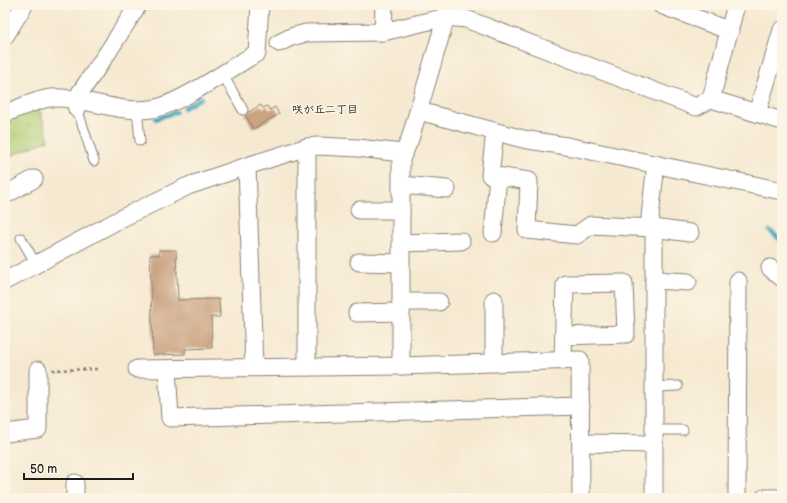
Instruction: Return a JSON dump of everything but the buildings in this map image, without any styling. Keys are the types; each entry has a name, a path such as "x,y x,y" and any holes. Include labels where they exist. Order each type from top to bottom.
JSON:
{"street":[{"path":"5,36 24,5"},
{"path":"76,105 138,5"},
{"path":"5,113 51,98 76,105 138,116 175,101 226,79 258,53 260,5"},
{"path":"383,32 384,5"},
{"path":"661,5 730,31"},
{"path":"712,99 736,5"},
{"path":"400,366 402,154 410,139 419,111 447,11"},
{"path":"279,43 291,37 306,33 383,32 447,11 696,107 712,99 782,121"},
{"path":"757,113 782,30"},
{"path":"419,111 523,139 656,164 782,191"},
{"path":"495,132 490,175 529,181 527,230 577,235 591,225 653,228 690,233"},
{"path":"5,281 188,186 247,166 307,147 358,148 402,154"},
{"path":"307,147 307,367"},
{"path":"654,498 654,280 653,228 650,217 656,164"},
{"path":"247,166 254,367"},
{"path":"493,233 498,176"},
{"path":"5,194 34,179"},
{"path":"401,185 447,189"},
{"path":"359,210 401,210"},
{"path":"401,243 461,241"},
{"path":"359,262 401,263"},
{"path":"654,280 688,282"},
{"path":"737,498 738,281"},
{"path":"563,361 565,284 624,283 626,334 564,336"},
{"path":"494,300 494,363"},
{"path":"357,313 439,302"},
{"path":"137,369 400,366 580,360 581,498"},
{"path":"167,369 170,418 581,406"},
{"path":"5,433 38,429 38,370"},
{"path":"581,443 654,437"},
{"path":"764,498 782,498"}],"lane":[{"path":"226,79 243,110"},
{"path":"76,105 94,161"},
{"path":"138,116 140,141"},
{"path":"21,238 36,264"},
{"path":"654,387 678,386"},
{"path":"654,437 683,430"}],"path":[{"path":"38,370 99,369"}],"green space":[{"path":"39,108 49,140 5,158 5,118"}],"waterway":[{"path":"184,108 201,98"},
{"path":"156,119 176,112"},
{"path":"770,231 782,241"}],"district":[{"name":"咲が丘二丁目","path":"325,109"}]}
